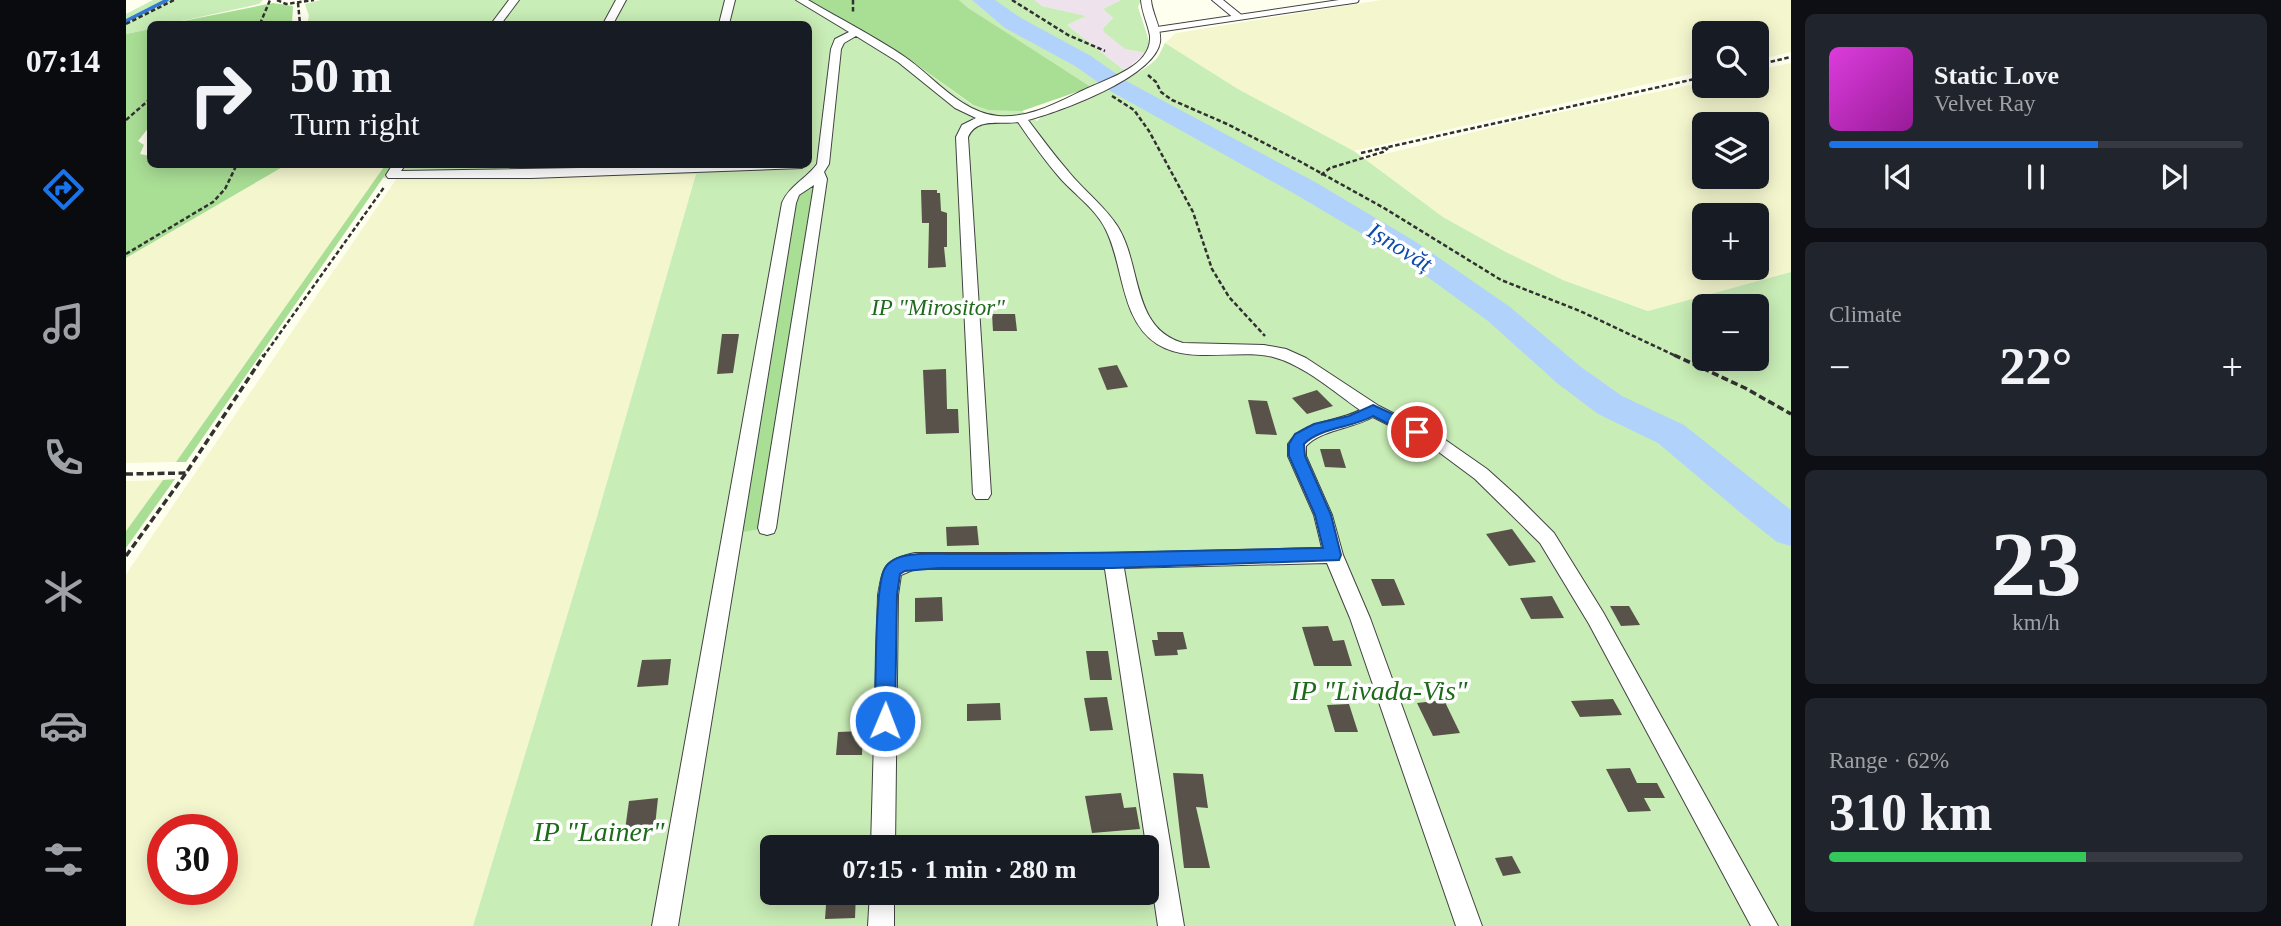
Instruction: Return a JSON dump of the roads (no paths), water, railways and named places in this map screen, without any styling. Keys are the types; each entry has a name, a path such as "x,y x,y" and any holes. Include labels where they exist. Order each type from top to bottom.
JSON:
{"street":[{"path":"498,21 514,0"},
{"path":"610,21 621,0"},
{"path":"725,21 730,0"},
{"path":"801,0 903,60 967,111 986,118 1021,120 1098,88 1138,66 1151,54 1156,43 1146,0"},
{"path":"1217,0 1239,17"},
{"path":"665,926 789,203 793,193 816,167 839,41 856,32"},
{"path":"982,494 961,136 966,128 986,118"},
{"path":"1021,120 1064,175 1100,211 1113,230 1142,319 1149,331 1166,343 1183,348 1239,347 1280,353 1300,362 1373,410 1458,456 1481,474 1547,538 1596,618 1765,926"},
{"path":"767,528 821,179 816,167"},
{"path":"396,170 606,168"},
{"path":"1373,410 1353,421 1309,432 1297,444 1297,456 1323,515 1333,555 1360,618 1469,926"},
{"path":"883,835 888,595 892,571 901,564 915,561 1113,561 1333,555"},
{"path":"1113,561 1171,926"},
{"path":"881,926 882,905"}],"lane":[{"path":"1154,30 1349,0"}],"waterway":[{"path":"126,21 167,0"},
{"name":"Ișnovăț","path":"982,0 1013,23 1083,61 1120,87 1305,188 1406,248 1499,314 1569,375 1610,405 1671,434 1791,531"}],"park label":[{"name":"IP \"Mirositor\"","path":"938,307"},
{"name":"IP \"Livada-Vis\"","path":"1379,690"},
{"name":"IP \"Lainer\"","path":"599,831"}]}
